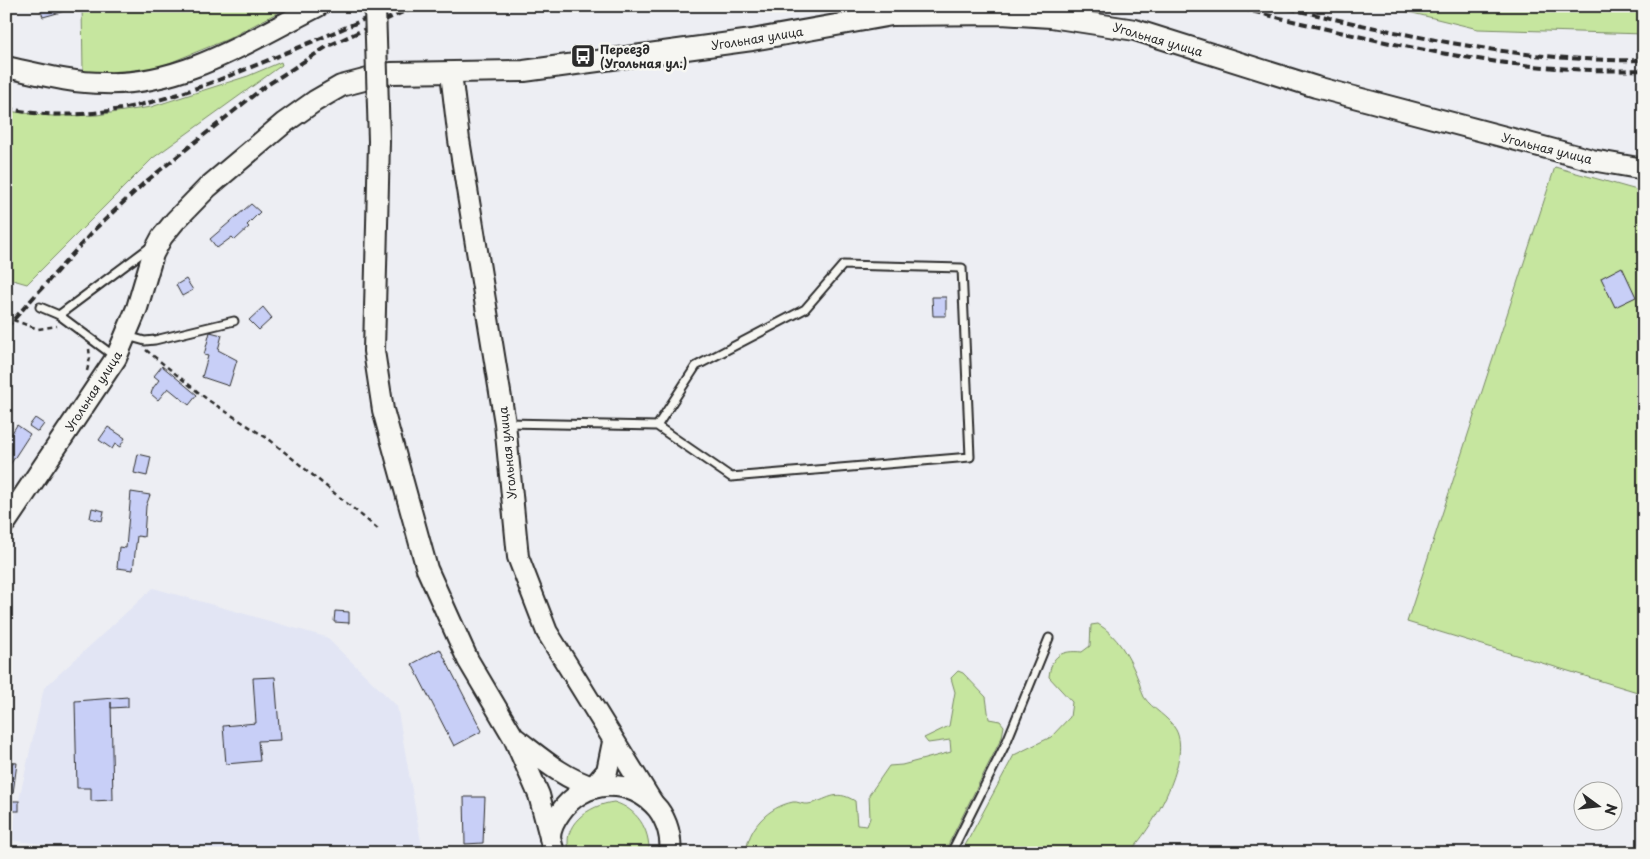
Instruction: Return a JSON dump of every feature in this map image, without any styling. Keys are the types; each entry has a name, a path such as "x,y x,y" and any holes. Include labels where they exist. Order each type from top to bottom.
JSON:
{"main road":[{"path":"6,67 79,82 105,84 147,80 204,64 318,6"},
{"path":"375,6 379,141 374,351 383,410 427,569 468,660 514,738 539,795 552,845"},
{"name":"Угольная улица","path":"6,522 116,358 133,338 148,268 162,237 208,187 284,123 342,86 391,73 534,70 752,40 892,15 1002,14 1052,17 1135,30 1316,87 1592,160 1644,169"},
{"name":"Угольная улица","path":"451,72 459,140 504,423 518,557 547,632 613,742 662,815 669,831 670,853"},
{"path":"514,738 557,771 576,782 593,787"},
{"path":"593,787 607,771 613,742"},
{"path":"552,845 555,820 565,806 578,794 593,787 609,785 625,787 640,793 652,802"}],"lane":[{"path":"59,315 133,261 162,237"},
{"path":"504,423 658,426 731,477 970,456 962,268 843,265 805,309 696,366 658,426"},
{"path":"40,307 59,315 116,358"},
{"path":"133,338 155,340 234,321"},
{"path":"951,853 1007,740 1049,638"}],"path":[{"path":"10,319 38,329 53,326 64,330"},
{"path":"133,338 208,400 270,440 378,529"},
{"path":"86,376 90,358 87,344"}],"shaded area":[{"path":"153,588 326,637 397,706 423,853 111,853 10,840 44,688"}],"green space":[{"path":"82,6 290,6 228,39 157,68 127,77 83,71"},
{"path":"1384,6 1644,6 1644,34 1478,29"},
{"path":"281,62 282,65 153,158 27,284 6,278 6,111 52,116 97,115 151,107 248,76"},
{"path":"1555,167 1644,192 1644,694 1407,622"},
{"path":"1098,624 1111,634 1127,655 1144,697 1176,730 1179,743 1178,759 1174,777 1158,813 1128,853 961,853 1014,755 1051,737 1070,717 1072,702 1049,677 1050,670 1055,659 1063,653 1082,652 1090,646 1091,625"},
{"path":"958,671 963,673 986,697 989,719 1000,721 1004,726 1002,737 944,853 746,853 751,835 761,820 775,809 793,802 808,804 836,795 848,797 855,801 857,825 867,826 870,818 869,795 889,766 902,765 951,752 950,740 928,743 924,738 949,726 955,692 951,678"},
{"path":"614,802 629,810 640,821 647,836 649,853 570,853 569,834 579,818 595,807"}],"building":[{"path":"39,6 71,6 72,9 43,17"},
{"path":"251,204 260,212 247,225 249,227 235,240 232,237 217,248 210,239"},
{"path":"1622,267 1636,297 1615,307 1601,278"},
{"path":"186,279 193,290 182,296 176,285"},
{"path":"932,297 946,297 946,316 933,316"},
{"path":"263,307 272,318 259,330 249,320"},
{"path":"210,332 222,335 218,350 237,360 229,386 202,377 208,356 204,355"},
{"path":"162,366 197,395 189,405 168,388 158,400 151,394 159,380 154,376"},
{"path":"35,418 44,424 38,432 29,426"},
{"path":"17,425 30,434 6,471 6,442"},
{"path":"108,427 125,438 120,447 115,444 112,449 99,440"},
{"path":"138,454 151,457 147,476 134,473"},
{"path":"131,492 150,495 146,506 144,537 137,536 133,570 117,568 119,547 126,548"},
{"path":"92,508 104,511 102,521 90,518"},
{"path":"335,611 349,612 349,623 334,622"},
{"path":"440,649 482,731 454,746 412,664"},
{"path":"275,677 280,740 258,741 260,761 226,764 223,726 256,723 253,678"},
{"path":"128,697 128,707 111,708 113,800 91,801 91,788 77,788 75,701"},
{"path":"6,762 17,763 13,793 6,792"},
{"path":"464,797 485,797 483,843 465,844"},
{"path":"6,801 19,801 19,811 6,811"}],"railway":[{"path":"6,108 39,113 71,114 104,112 136,106 200,87 231,75 394,6"},
{"path":"6,328 94,230 144,183 264,87 328,46 416,6"},
{"path":"1230,6 1383,42 1435,52 1539,67 1644,70"},
{"path":"1277,6 1413,36 1505,51 1551,57 1644,60"}],"place":[{"name":"Переезд (Угольная ул.)","path":"583,56"}]}
